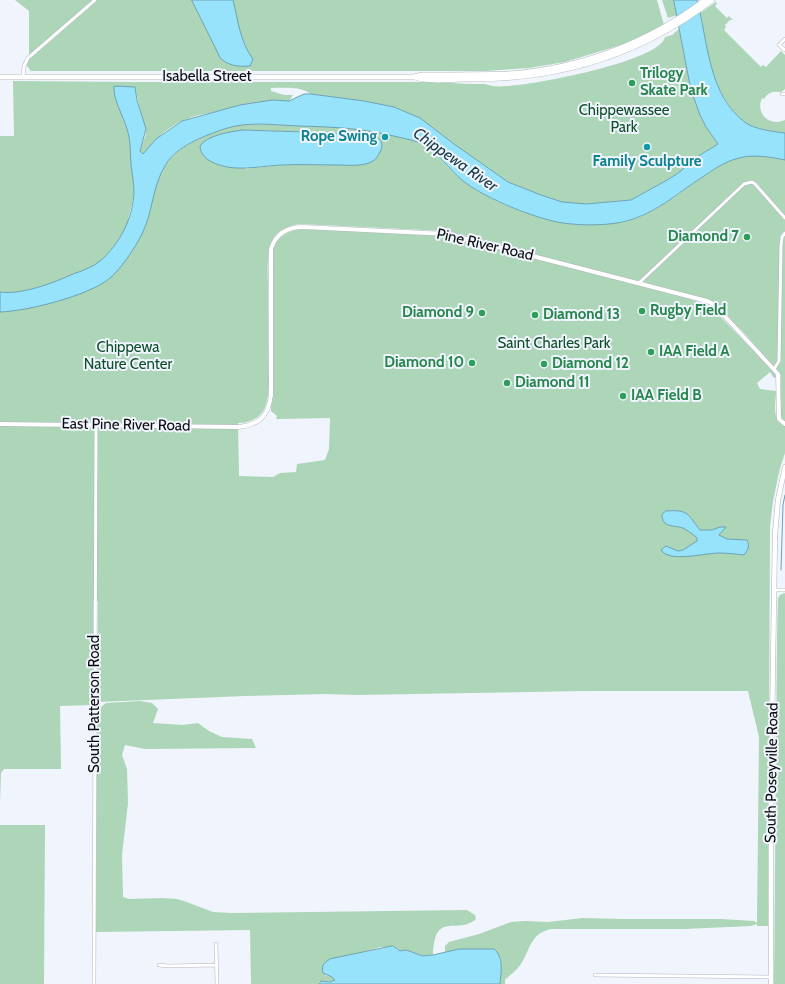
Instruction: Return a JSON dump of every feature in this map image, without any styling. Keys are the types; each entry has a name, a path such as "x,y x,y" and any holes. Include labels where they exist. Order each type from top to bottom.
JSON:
{"highway":[{"path":"663,30 705,0"},
{"path":"663,30 712,0"},
{"name":"Isabella Street","path":"0,77 414,77 422,75 508,74 552,68 577,62 613,51 663,30"}],"main road":[{"name":"South Poseyville Road","path":"771,984 771,823 774,590 776,519 785,467"}],"street":[{"path":"23,77 24,66 28,58 95,0"},
{"path":"785,39 780,45 785,50"},
{"path":"639,283 739,189 748,183 752,182 755,184 785,218"},
{"name":"Pine River Road","path":"252,425 265,414 271,395 271,249 276,239 283,232 303,226 447,234 711,303 778,374 779,419 785,424"},
{"path":"774,369 779,361 781,244 782,237 785,234"},
{"name":"East Pine River Road","path":"0,424 238,427 252,425"},
{"name":"South Patterson Road","path":"94,984 96,425"},
{"path":"774,590 785,590"},
{"path":"216,944 217,984"},
{"path":"159,965 216,965"},
{"path":"595,975 771,977"}],"green space":[{"path":"15,0 657,0 664,25 624,44 565,62 529,68 485,71 31,71 27,66 29,55 29,11"},
{"path":"662,0 674,0 677,15 668,18"},
{"path":"716,2 717,4 715,6 727,18 729,16 733,20 730,20 725,25 726,27 724,30 761,67 763,65 766,67 781,51 785,55 785,89 781,92 769,93 764,99 762,98 760,104 762,114 765,118 774,122 785,120 785,133 760,129 746,123 738,116 724,98 710,65 700,13"},
{"path":"679,29 691,90 706,127 718,144 692,160 681,171 669,179 631,200 586,204 562,202 508,182 420,118 394,107 364,101 311,94 307,91 292,88 271,88 271,91 284,95 293,95 289,101 271,101 247,104 199,115 178,123 153,142 144,154 140,151 146,134 135,87 115,95 131,145 134,192 128,219 144,229 158,178 167,162 180,150 208,135 227,128 256,124 345,127 396,135 413,140 428,148 458,177 471,187 512,208 533,214 604,223 633,220 645,215 668,202 718,166 735,158 757,156 785,160 785,421 781,416 781,375 746,335 714,302 646,283 641,279 637,281 445,231 300,224 287,227 280,231 274,237 270,246 268,264 269,383 266,406 254,420 238,423 239,476 273,477 280,473 296,472 297,464 325,460 329,449 330,418 276,419 277,416 271,411 273,249 280,237 296,230 436,234 688,298 711,307 774,372 776,377 774,378 770,372 757,383 760,389 776,391 776,416 781,424 785,426 785,453 780,468 773,501 770,526 768,926 757,926 757,924 751,926 684,929 551,929 544,931 535,938 521,964 505,980 505,984 500,984 501,958 459,949 445,952 445,946 449,942 479,934 511,922 548,922 583,918 721,919 754,921 757,923 759,737 748,691 586,691 357,695 326,694 97,702 98,601 93,601 93,705 60,706 61,769 4,769 1,773 0,804 0,136 14,136 13,81 444,82 504,86 550,80 622,62 643,54 658,46 665,37 672,35","holes":["242,130 358,133 309,164 245,169"]},
{"path":"785,593 785,984 774,984 778,598 780,595"},
{"path":"140,701 152,703 158,709 153,723 182,725 198,723 209,731 222,737 252,739 256,748 145,749 125,745 122,755 127,769 128,803 122,855 123,897 129,899 177,899 213,912 467,910 475,915 476,919 468,924 442,928 438,932 435,941 433,955 423,956 406,950 400,951 397,948 380,947 357,954 330,959 325,975 332,977 335,980 334,982 319,982 319,984 251,984 250,930 96,932 97,716 100,708 106,703"},
{"path":"0,825 45,825 44,984 0,984"}],"water":[{"path":"192,0 233,0 242,38 253,59 250,66 234,66 221,59"},
{"name":"Chippewa River","path":"674,0 697,0 711,67 724,98 733,112 746,123 765,130 785,133 785,160 756,156 733,160 716,168 667,202 644,215 613,224 580,225 560,223 530,214 499,202 462,180 430,149 419,142 360,130 261,124 242,125 224,129 192,142 171,158 161,172 146,226 136,246 118,270 109,279 87,291 57,302 26,309 0,312 0,292 18,292 37,288 91,267 100,261 114,247 124,230 131,211 134,189 129,138 115,97 114,86 135,87 137,100 146,129 140,151 143,154 156,139 182,121 240,105 272,100 289,101 304,94 311,94 364,101 394,107 420,118 508,182 562,202 586,204 631,200 669,179 681,171 692,160 718,144 706,127 700,115 691,90"},
{"path":"242,130 367,134 380,139 382,148 374,160 365,164 274,165 247,168 222,166 206,158 201,151 200,146 208,139"},
{"path":"666,511 684,512 700,530 712,530 720,527 726,527 719,535 727,539 747,540 747,550 744,555 719,553 679,557 665,554 661,550 666,546 678,551 683,550 697,541 697,538 683,528 666,524 662,515"},
{"path":"393,946 400,951 406,950 423,956 459,949 494,949 501,960 500,984 319,984 321,981 330,982 335,980 323,973 322,968 324,964 330,959"}],"waterway":[{"path":"781,570 783,505 785,495"}],"place":[{"name":"Trilogy Skate Park","path":"632,83"},
{"name":"Rope Swing","path":"385,137"},
{"name":"Family Sculpture","path":"647,147"},
{"name":"Diamond 7","path":"747,237"},
{"name":"Rugby Field","path":"642,311"},
{"name":"Diamond 9","path":"482,313"},
{"name":"Diamond 13","path":"535,315"},
{"name":"IAA Field A","path":"651,352"},
{"name":"Diamond 10","path":"472,363"},
{"name":"Diamond 12","path":"544,364"},
{"name":"Diamond 11","path":"507,383"},
{"name":"IAA Field B","path":"623,396"}],"park label":[{"name":"Chippewassee Park","path":"624,120"},
{"name":"Saint Charles Park","path":"554,344"},
{"name":"Chippewa Nature Center","path":"128,356"}]}
